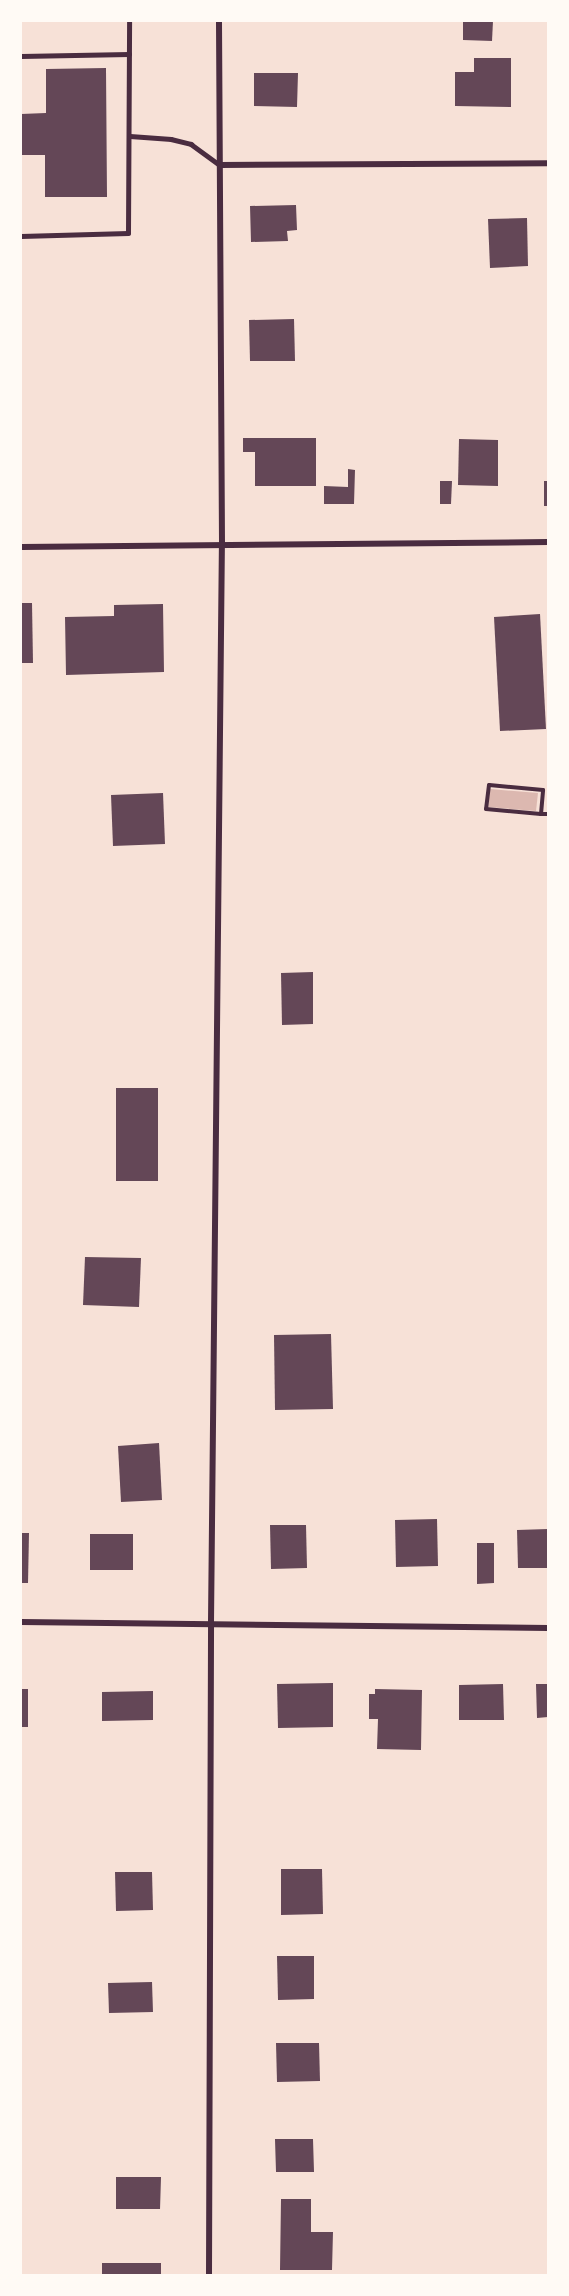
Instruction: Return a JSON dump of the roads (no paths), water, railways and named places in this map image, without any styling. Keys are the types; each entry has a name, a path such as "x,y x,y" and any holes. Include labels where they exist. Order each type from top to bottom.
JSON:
{"street":[{"path":"209,2275 211,1622 222,543 219,21"},
{"path":"220,165 548,163"},
{"path":"21,547 222,543 548,542"},
{"path":"21,1622 211,1622 548,1628"}],"lane":[{"path":"21,236 128,233 129,21"},
{"path":"21,56 129,54"},
{"path":"130,136 171,139 191,144 220,165"}]}
